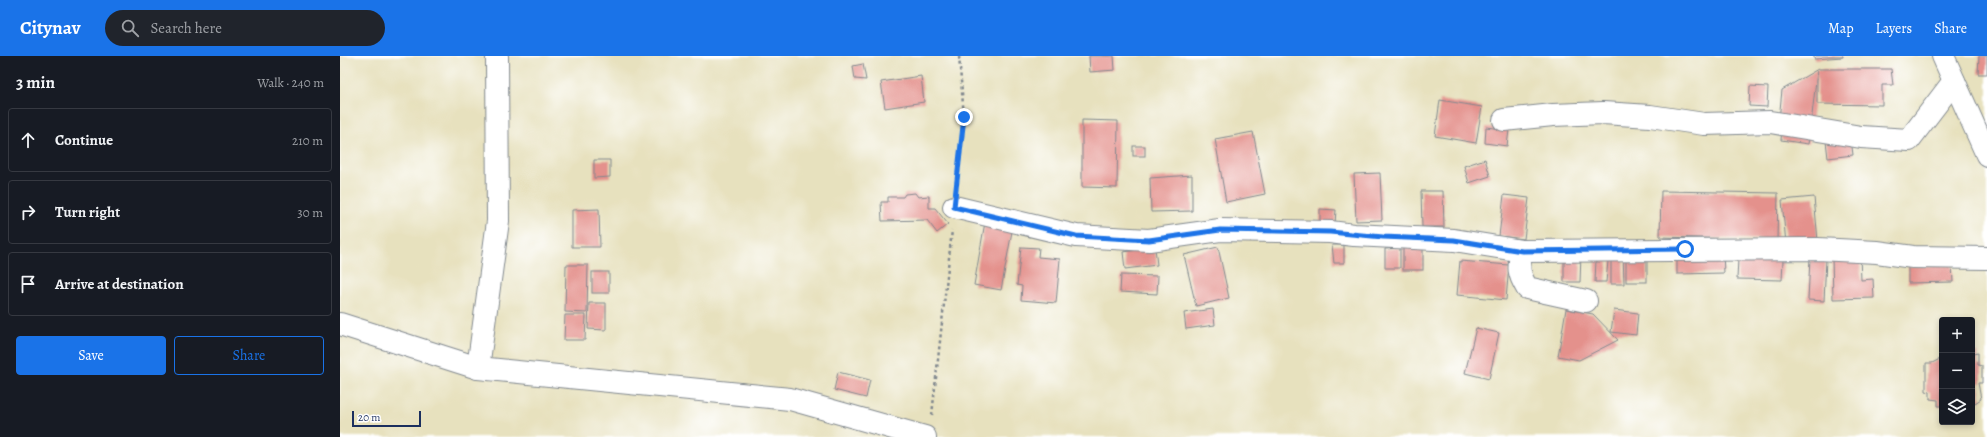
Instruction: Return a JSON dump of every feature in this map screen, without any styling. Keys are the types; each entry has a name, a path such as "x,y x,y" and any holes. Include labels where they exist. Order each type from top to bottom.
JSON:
{"street":[{"path":"478,368 498,221 497,56"},
{"path":"1943,56 1987,155"},
{"path":"1504,120 1553,115 1603,113 1650,116 1704,124 1770,122 1861,137 1909,140 1954,81"},
{"path":"954,207 1076,236 1149,240 1220,230 1330,232 1368,236 1454,240 1522,251 1818,249 1877,252 1913,257 1987,258"},
{"path":"1522,251 1519,275 1527,288 1586,301"},
{"path":"340,324 478,368 790,399 928,429"}],"path":[{"path":"928,429 964,117 959,56"}],"building":[{"path":"1089,56 1114,56 1115,70 1090,72"},
{"path":"1814,56 1843,56 1843,57 1814,59"},
{"path":"1979,56 1987,56 1987,74 1978,74"},
{"path":"863,64 866,80 855,79 853,66"},
{"path":"1818,69 1891,69 1893,85 1882,85 1882,105 1817,104 1817,71 1811,124 1779,120 1782,90"},
{"path":"921,76 924,102 885,108 881,82"},
{"path":"1750,86 1768,87 1767,107 1749,106"},
{"path":"1440,100 1482,107 1476,143 1435,136"},
{"path":"1082,120 1118,121 1117,188 1082,187"},
{"path":"1486,127 1509,130 1507,146 1485,143"},
{"path":"1782,127 1810,131 1808,144 1781,140"},
{"path":"1253,132 1265,194 1226,202 1215,139"},
{"path":"1851,139 1853,155 1828,158 1826,141"},
{"path":"1133,146 1145,146 1145,156 1133,156"},
{"path":"1485,159 1490,176 1469,183 1464,166"},
{"path":"594,160 610,160 610,177 594,178"},
{"path":"1380,173 1382,220 1356,221 1354,174"},
{"path":"1192,175 1192,211 1151,212 1150,178"},
{"path":"1421,191 1443,191 1444,227 1422,227"},
{"path":"1661,191 1778,193 1777,240 1660,237"},
{"path":"915,193 918,197 929,196 929,208 935,208 948,224 937,233 927,220 882,221 881,202 888,202 888,197 903,197 905,194"},
{"path":"1504,195 1529,198 1524,239 1499,236"},
{"path":"1814,197 1818,241 1786,244 1782,200"},
{"path":"599,209 600,247 572,247 572,210"},
{"path":"1320,209 1336,210 1335,224 1320,223"},
{"path":"985,222 1013,226 1001,290 974,285"},
{"path":"1332,245 1344,245 1344,263 1334,263"},
{"path":"1021,247 1039,248 1038,257 1060,259 1056,303 1021,300 1022,286 1017,285"},
{"path":"1218,247 1229,298 1196,306 1184,255"},
{"path":"1403,247 1423,247 1423,270 1403,270"},
{"path":"1155,248 1157,265 1125,269 1123,252"},
{"path":"1400,248 1400,268 1385,268 1385,249"},
{"path":"1623,253 1624,284 1611,284 1611,254"},
{"path":"1723,253 1724,273 1677,274 1677,254"},
{"path":"1564,255 1581,255 1580,282 1564,282"},
{"path":"1626,255 1647,255 1647,282 1626,282"},
{"path":"1860,256 1861,280 1873,279 1874,298 1833,299 1832,257"},
{"path":"1810,258 1826,259 1824,301 1808,300"},
{"path":"1738,259 1783,260 1782,280 1737,279"},
{"path":"1596,260 1608,261 1606,282 1595,282"},
{"path":"1460,261 1509,265 1506,300 1457,295"},
{"path":"566,265 588,265 587,313 565,312"},
{"path":"1952,265 1953,282 1908,283 1908,266"},
{"path":"592,272 609,272 609,293 592,293"},
{"path":"1121,275 1158,276 1157,294 1120,292"},
{"path":"589,303 606,303 606,330 588,329"},
{"path":"1213,309 1215,325 1186,329 1184,313"},
{"path":"1566,309 1593,314 1618,340 1579,360 1558,356"},
{"path":"1614,310 1638,313 1636,335 1611,332"},
{"path":"565,315 586,315 585,340 564,340"},
{"path":"1476,328 1499,333 1489,379 1465,373"},
{"path":"1978,353 1978,365 1982,366 1982,383 1978,383 1981,399 1975,403 1975,389 1975,354"},
{"path":"1939,360 1939,406 1938,400 1930,399 1930,392 1926,391 1926,363 1932,363"},
{"path":"838,372 870,380 866,398 834,390"}],"route":[{"path":"964,117 954,207 1076,236 1149,240 1220,230 1330,232 1383,237 1454,240 1522,251 1685,249"}]}
